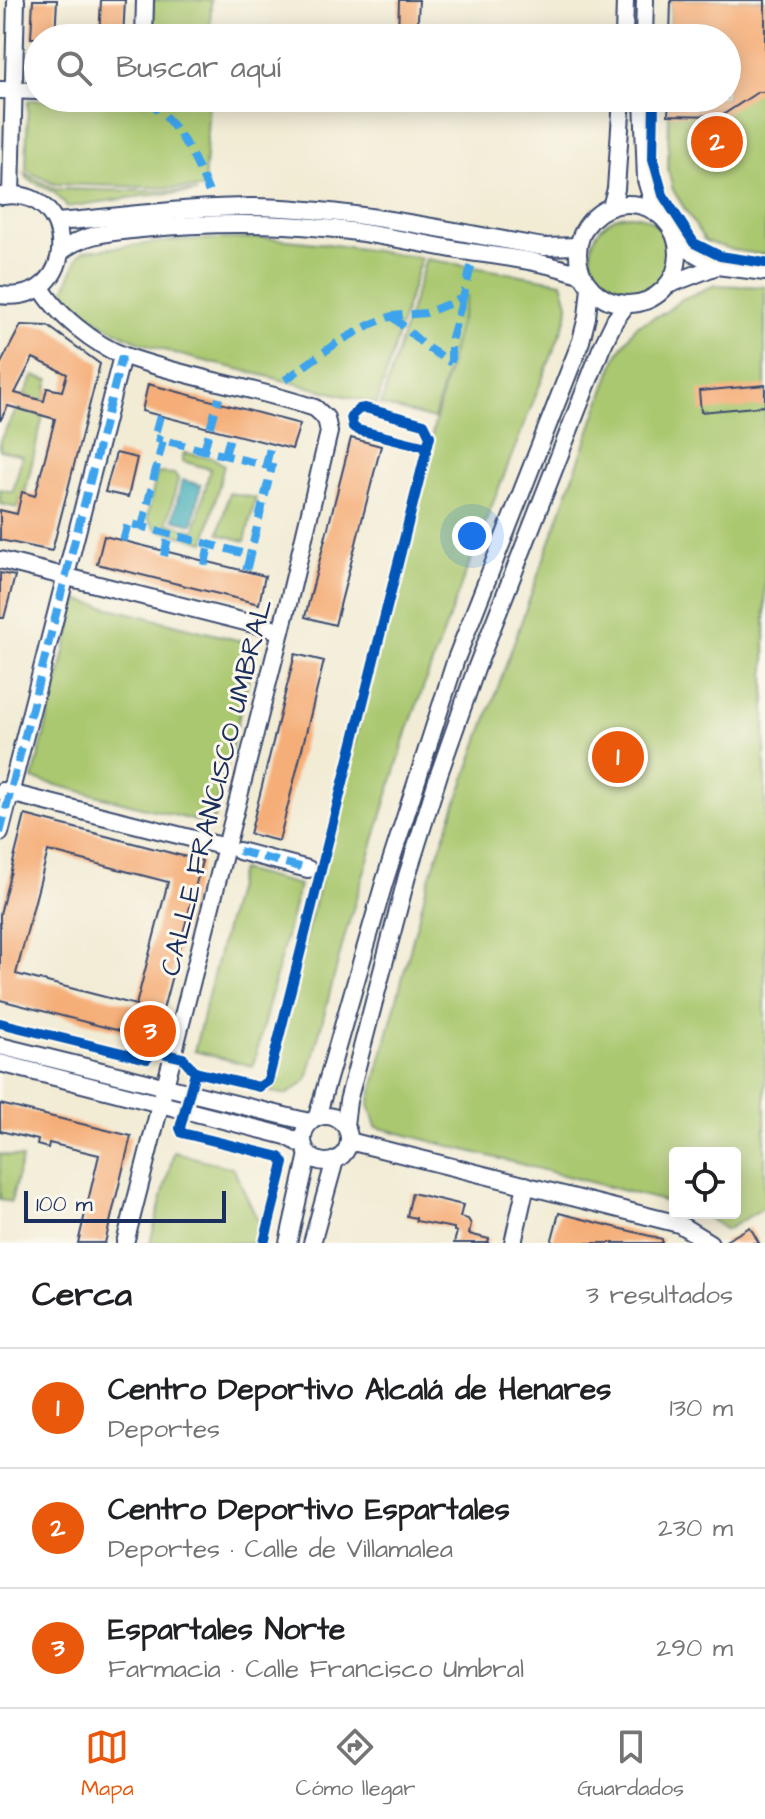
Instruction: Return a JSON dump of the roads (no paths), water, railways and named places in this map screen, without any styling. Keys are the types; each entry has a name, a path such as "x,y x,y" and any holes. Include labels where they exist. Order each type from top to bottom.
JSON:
{"street":[{"path":"0,295 24,295 41,287 55,270 61,252 61,237 56,222 40,204 21,195 5,195 7,90 16,0"},
{"path":"144,24 145,0"},
{"path":"624,24 625,0"},
{"path":"644,24 645,0"},
{"path":"611,207 616,189 621,112"},
{"path":"644,112 646,180 656,213"},
{"path":"288,1243 305,1150 302,1136 313,1119 419,767 456,659 581,341 587,317 586,281 578,261 578,246 588,223 611,207 629,204 656,213 668,224 677,243 677,265 668,285"},
{"path":"56,222 194,208 255,207 328,211 544,247 578,246"},
{"path":"61,252 72,242 94,235 197,224 256,223 327,228 541,264 586,281 611,302 626,305 642,303 668,285 717,266"},
{"path":"677,243 717,266 765,272"},
{"path":"0,833 5,792 122,356 61,314 41,287"},
{"path":"312,1243 335,1160 347,1149 348,1101 407,876 460,714 601,349 626,305"},
{"name":"CALLE FRANCISCO UMBRAL","path":"122,356 315,408 326,418 329,432 233,849 125,1243"},
{"path":"0,560 281,631"},
{"path":"5,792 308,869"},
{"path":"0,1046 286,1136 320,1162 335,1160"},
{"path":"0,1063 163,1096 313,1119 332,1116 347,1133 526,1185 679,1224 710,1243"},
{"path":"513,1243 526,1185"}],"water":[{"path":"182,480 201,485 193,524 173,519"}],"place":[{"name":"Centro Deportivo Espartales","path":"717,142"},
{"name":"Centro Deportivo Alcalá de Henares","path":"618,757"},
{"name":"Espartales Norte","path":"150,1031"}]}
